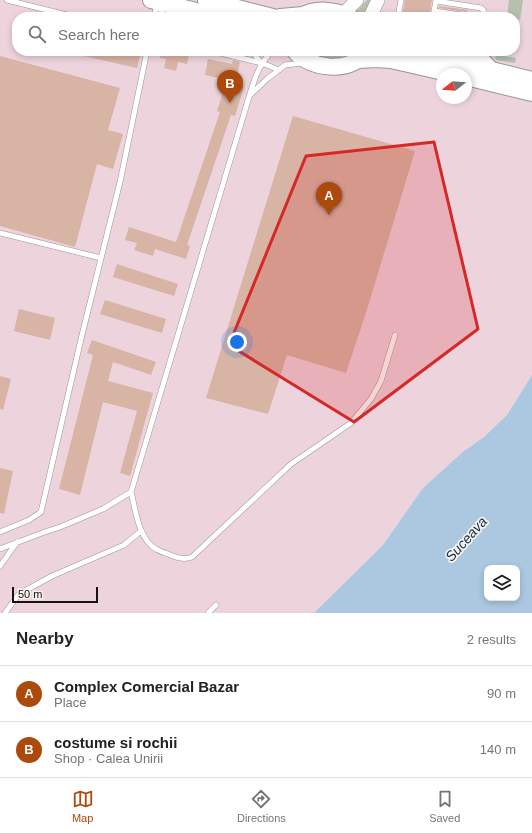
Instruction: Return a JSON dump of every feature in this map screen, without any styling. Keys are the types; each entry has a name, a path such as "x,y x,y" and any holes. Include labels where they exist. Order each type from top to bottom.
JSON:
{"main road":[{"path":"206,0 253,12"},
{"path":"154,6 191,12"},
{"path":"313,12 334,12"},
{"path":"299,56 309,62 334,66 343,66 361,56 391,60 436,70"},
{"path":"431,56 500,77 532,93"},
{"path":"472,77 500,77 532,80"}],"street":[{"path":"348,12 357,0"},
{"path":"372,12 378,1"},
{"path":"377,12 378,1"},
{"path":"484,56 500,77"}],"lane":[{"path":"7,0 55,12"},
{"path":"399,12 401,0"},
{"path":"441,12 434,11 436,0 481,8 484,12"},
{"path":"0,532 29,520 41,512 81,339 120,182 146,56"},
{"path":"233,56 262,63 279,70"},
{"path":"256,56 262,63"},
{"path":"268,56 256,74 131,492 141,531 149,542 156,549 185,560 192,558 292,464 351,423 371,399 381,381 395,335"},
{"path":"249,97 285,66 293,63 309,62"},
{"path":"0,233 101,258"},
{"path":"0,549 18,541 60,527 103,509 131,492"},
{"path":"5,613 19,594 52,576 124,545 141,531"},
{"path":"0,566 18,541"},
{"path":"208,613 216,605"}],"highlighted area":[{"path":"434,142 478,329 354,422 229,345 306,156"}],"shaded area":[{"path":"0,0 532,0 532,375 507,415 484,437 464,451 423,488 383,545 314,613 0,613"}],"green space":[{"path":"367,0 374,0 368,12 352,12 359,9"},
{"path":"509,0 523,0 520,20 520,12 508,12"},
{"path":"318,56 344,56 335,58"},
{"path":"503,56 516,58 515,63 496,60 495,57"}],"water":[{"name":"Suceava","path":"532,375 532,613 314,613 383,545 423,488 464,451 484,437 507,415"}],"building":[{"path":"405,0 432,0 430,12 403,12"},
{"path":"439,6 468,10 467,12 439,8"},
{"path":"0,56 120,88 108,130 123,134 113,169 97,164 75,247 0,226"},
{"path":"83,56 140,56 137,68"},
{"path":"160,56 189,56 187,64 178,62 176,71 164,68 166,59 160,58"},
{"path":"208,59 232,64 233,60 240,62 235,85 244,87 235,116 231,115 187,245 190,246 186,259 155,249 153,256 134,250 137,243 125,240 129,227 176,242 220,112 217,111 227,80 205,75"},
{"path":"293,116 415,151 366,313 346,373 287,355 268,414 206,398"},
{"path":"117,264 178,284 174,296 113,277"},
{"path":"105,300 166,319 162,333 100,314"},
{"path":"19,309 55,318 50,340 14,331"},
{"path":"92,340 156,362 151,375 113,362 108,381 153,393 130,476 120,473 137,411 103,402 80,495 59,489 93,355 87,353"},
{"path":"0,376 11,379 3,410 0,409"},
{"path":"0,468 13,471 4,514 0,513"}],"place":[{"name":"costume si rochii","path":"230,103"},
{"name":"Complex Comercial Bazar","path":"329,215"}]}
